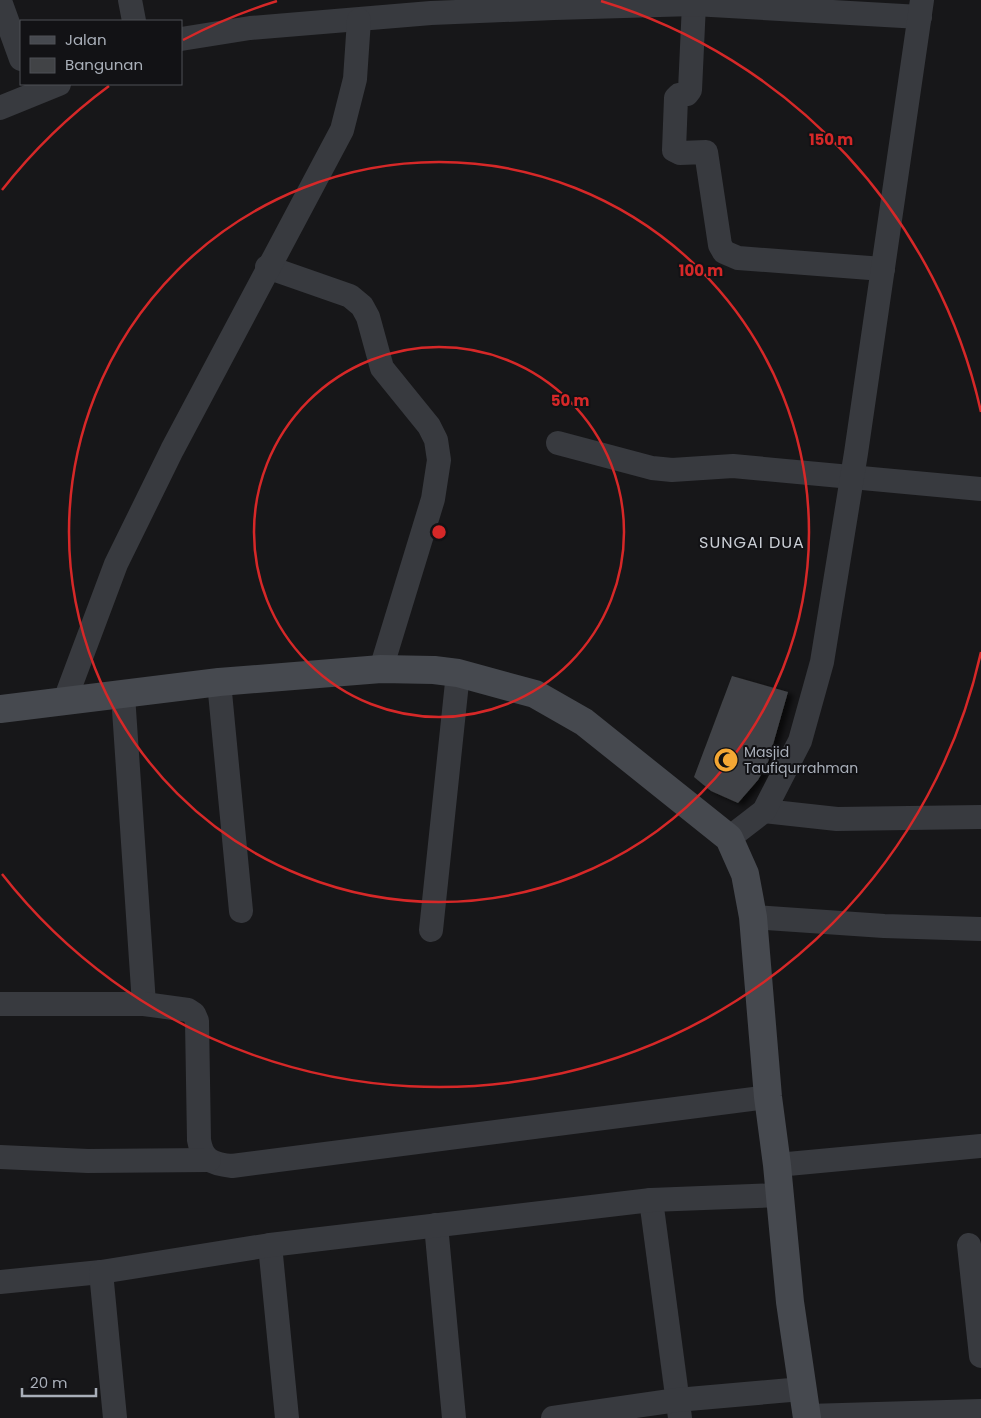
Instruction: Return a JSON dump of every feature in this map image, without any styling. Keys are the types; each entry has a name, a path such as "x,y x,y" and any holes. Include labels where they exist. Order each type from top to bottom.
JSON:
{"main road":[{"path":"0,709 219,682 381,669 434,670 458,673 536,694 584,722 729,838 745,874 754,917 768,1097 777,1165 790,1302 807,1417"}],"street":[{"path":"130,0 134,20"},
{"path":"0,1 20,56"},
{"path":"182,38 250,28 359,20 387,9 555,4 694,4 921,9 852,476 822,662 800,740 764,811 729,838"},
{"path":"694,4 690,90 687,94 679,95 676,98 674,150 680,153 706,152 720,245 724,252 738,258 883,268"},
{"path":"65,700 116,564 172,450 268,267 321,174 342,130 355,79 359,20"},
{"path":"0,108 32,89 54,85"},
{"path":"268,267 350,296 362,306 368,317 382,368 429,426 436,440 439,460 433,499 381,669"},
{"path":"558,443 652,468 672,470 732,466 981,489"},
{"path":"431,930 458,673"},
{"path":"219,682 241,911"},
{"path":"124,695 144,1004"},
{"path":"764,811 837,820 981,817"},
{"path":"754,917 884,926 981,929"},
{"path":"0,1004 144,1004 188,1010 194,1014 197,1021 199,1140 201,1154 209,1160"},
{"path":"0,1157 88,1161 209,1160 232,1166 768,1097"},
{"path":"777,1165 981,1146"},
{"path":"0,1282 101,1272 270,1244 651,1200 780,1195"},
{"path":"651,1200 679,1409"},
{"path":"436,1225 454,1418"},
{"path":"270,1244 287,1418"},
{"path":"969,1245 981,1356"},
{"path":"101,1272 115,1418"},
{"path":"553,1418 679,1409 802,1389"},
{"path":"807,1417 981,1411"}],"building":[{"path":"732,676 788,692 768,762 758,780 738,803 711,791 694,777"}],"place":[{"name":"Masjid Taufiqurrahman","path":"726,760"}],"district":[{"name":"SUNGAI DUA","path":"752,542"}]}
